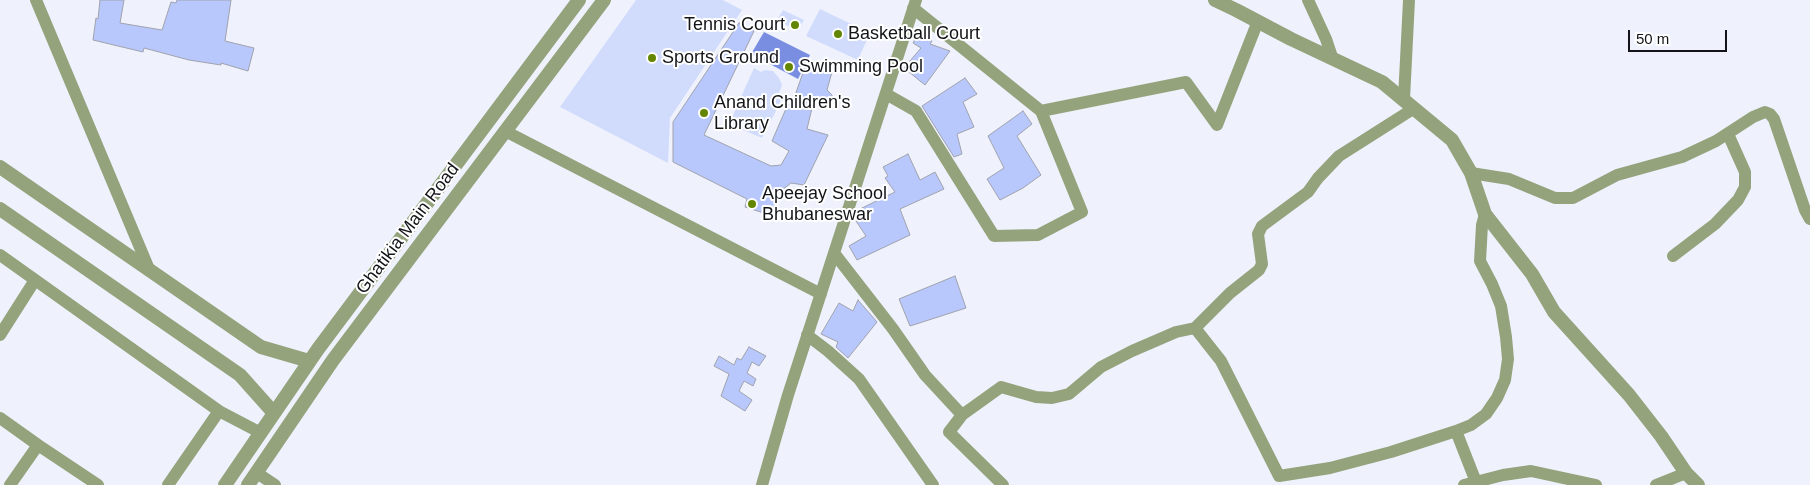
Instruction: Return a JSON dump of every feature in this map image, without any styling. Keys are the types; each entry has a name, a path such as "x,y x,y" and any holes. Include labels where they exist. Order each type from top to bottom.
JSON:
{"street":[{"path":"36,0 149,269"},
{"name":"Ghatikia Main Road","path":"225,485 309,361 579,0"},
{"name":"Ghatikia Main Road","path":"248,485 333,360 604,0"},
{"path":"1215,0 1291,39 1382,82 1452,140 1471,172 1485,214 1532,274 1554,312 1629,395 1661,436 1686,473 1698,485"},
{"path":"1308,0 1332,57"},
{"path":"1409,0 1409,104"},
{"path":"762,485 807,335 915,4 1041,111 1082,212 1038,235 994,236 916,112 886,94"},
{"path":"1041,111 1186,82 1217,125 1258,21"},
{"path":"1003,485 949,432 962,415 1001,387 1036,397 1052,398 1068,394 1101,367 1176,332 1195,328 1230,293 1259,270 1262,264 1258,234 1262,226 1308,192 1318,178 1339,156 1409,104"},
{"path":"1471,172 1509,179 1555,198 1573,198 1617,175 1682,157 1728,134 1759,113 1765,112 1774,119 1810,220"},
{"path":"505,131 821,294"},
{"path":"1673,256 1715,224 1738,200 1745,186 1745,172 1728,134"},
{"path":"0,166 261,347 309,361"},
{"path":"0,209 240,375 273,412"},
{"path":"1195,328 1221,361 1277,481 1391,452 1456,432 1471,425 1486,414 1497,398 1505,380 1508,359 1501,306 1480,261 1482,225 1485,214"},
{"path":"834,253 893,329 925,375 962,415"},
{"path":"0,255 219,411 261,433"},
{"path":"385,259 401,270"},
{"path":"0,334 35,280"},
{"path":"807,335 859,379 933,485"},
{"path":"168,485 219,411"},
{"path":"0,418 98,485"},
{"path":"1456,432 1476,483 1531,471 1596,485"},
{"path":"10,485 38,445"},
{"path":"257,472 275,485"},
{"path":"1656,485 1686,473"}],"shaded area":[{"name":"Sports Ground","path":"636,0 723,0 742,10 670,118 668,163 560,107"},
{"name":"Basketball Court","path":"820,9 870,33 858,60 806,36"},
{"name":"Tennis Court","path":"783,10 804,20 798,31 777,20"},
{"path":"754,68 761,72 765,70 773,71 782,85 779,93 784,95 762,138 729,124"}],"water":[{"name":"Swimming Pool","path":"764,32 810,55 798,79 751,54"}],"building":[{"path":"100,0 124,0 120,23 162,30 171,2 176,3 177,0 231,0 225,41 254,48 248,71 221,63 221,65 189,60 144,48 143,52 93,40"},
{"path":"739,23 754,31 704,135 771,166 781,165 789,151 772,141 788,104 792,104 806,64 832,72 827,90 832,95 831,102 826,107 813,104 807,129 828,135 804,185 791,183 772,198 776,203 770,215 745,207 747,199 673,162 673,122"},
{"path":"919,32 932,41 930,44 950,51 925,85 904,68 921,48 913,43"},
{"path":"965,78 977,94 963,102 974,127 957,134 962,154 954,157 922,106"},
{"path":"1023,111 1032,124 1017,136 1041,175 1023,188 1000,200 987,179 1004,168 988,136"},
{"path":"908,154 920,180 935,172 944,189 900,209 910,235 857,260 849,246 866,236 856,221 865,217 860,209 895,192 885,178 888,176 883,167"},
{"path":"955,276 966,308 910,326 899,299"},
{"path":"858,300 877,322 848,358 836,347 838,342 821,334 839,303 853,311"},
{"path":"749,347 766,356 759,366 752,362 747,373 756,379 753,386 744,381 739,391 752,400 745,411 721,396 729,374 714,366 719,356 734,365 737,358 741,360"}],"place":[{"name":"Tennis Court","path":"795,25"},
{"name":"Basketball Court","path":"838,34"},
{"name":"Sports Ground","path":"652,58"},
{"name":"Swimming Pool","path":"789,67"},
{"name":"Anand Children's Library","path":"704,113"},
{"name":"Apeejay School Bhubaneswar","path":"752,204"}]}
